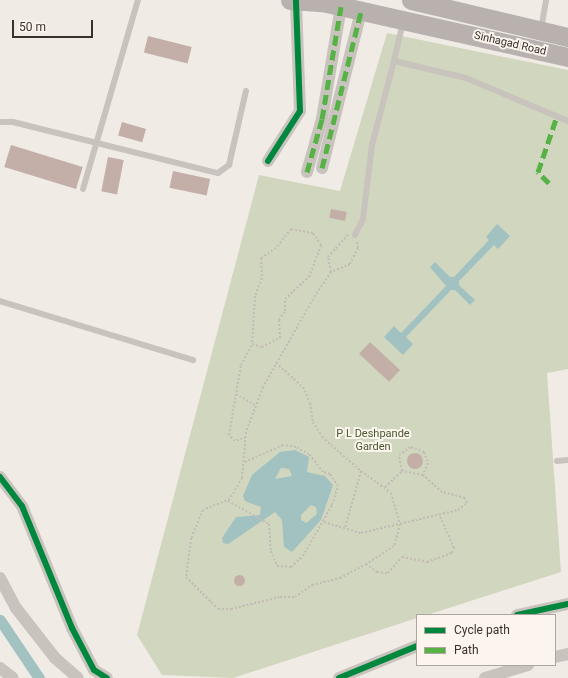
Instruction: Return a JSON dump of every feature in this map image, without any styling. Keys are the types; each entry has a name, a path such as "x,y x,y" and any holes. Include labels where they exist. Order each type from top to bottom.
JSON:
{"main road":[{"name":"Sinhagad Road","path":"290,0 361,11 568,57"},
{"name":"Sinhagad Road","path":"411,0 451,4 568,37"},
{"path":"445,29 451,4"}],"street":[{"path":"268,161 300,111 296,0"},
{"path":"307,172 322,119 341,7"},
{"path":"322,168 361,11"},
{"path":"0,476 22,506 76,635 94,670 107,678"},
{"path":"0,578 16,608 50,652 78,678"},
{"path":"522,614 568,604"},
{"path":"339,678 416,646"},
{"path":"556,658 568,654"},
{"path":"486,678 525,666"},
{"path":"0,668 14,678"}],"lane":[{"path":"83,189 138,0"},
{"path":"540,30 546,0"},
{"path":"355,235 363,219 372,145 403,20"},
{"path":"394,61 466,78 568,121"},
{"path":"0,122 13,122 218,173 229,165 246,91"},
{"path":"0,301 193,360"},
{"path":"557,461 568,460"}],"path":[{"path":"246,437 235,441 229,435 241,365 252,344 255,296 262,278 261,258 276,248 290,229 313,233 321,245 309,277 303,286 285,298 284,311 279,320 280,338 262,347 252,344"},
{"path":"276,363 303,387 310,403 313,422 322,437 361,471 385,487 391,493 400,524 394,546 366,564 340,578 312,585 295,598 218,609 186,577 191,538 203,510 228,500 242,478 245,462 246,437 255,405 276,363 331,272 350,264 358,248 355,235 345,235 328,257 331,272"},
{"path":"236,394 255,405"},
{"path":"228,500 268,524 271,551 277,566 291,567 303,556 324,522 338,486 330,474 323,472 308,454 296,447 283,445 245,462"},
{"path":"402,471 399,455 411,447 418,447 424,452 428,463 423,475"},
{"path":"344,528 361,471"},
{"path":"385,487 402,471"},
{"path":"324,522 361,533 458,510 466,503 465,498 442,492 423,475 402,471"},
{"path":"366,564 377,572 388,573 402,557 427,562 452,553 454,548 439,514"}],"green space":[{"name":"P L Deshpande Garden","path":"387,33 568,70 568,369 547,373 561,572 430,614 416,614 416,618 233,678 162,675 137,635 259,175 340,191"}],"water":[{"path":"497,224 510,236 498,249 494,245 459,281 459,285 475,300 470,305 455,290 451,290 406,337 413,344 403,355 384,337 394,326 401,333 446,286 430,267 435,262 450,277 454,277 489,240 486,237"},
{"path":"295,450 309,457 307,472 325,476 333,485 321,520 292,552 284,547 282,520 275,512 228,544 223,543 222,538 236,517 260,515 261,507 245,501 243,496 252,475 280,452","holes":["281,468 289,469 292,476 275,479","311,505 316,507 317,514 306,523 301,520 301,515"]}],"building":[{"path":"148,36 192,47 188,63 144,52"},
{"path":"122,122 146,129 142,142 118,135"},
{"path":"11,145 83,167 76,189 4,167"},
{"path":"108,157 124,160 117,194 101,191"},
{"path":"173,171 210,179 207,196 169,188"},
{"path":"331,209 347,212 345,221 329,218"},
{"path":"370,342 400,370 389,382 359,354"},
{"path":"415,453 422,458 423,461 418,468 415,469 408,464 407,461 412,454"},
{"path":"239,574 243,576 245,580 243,584 239,586 235,584 233,580 235,576"}],"waterway":[{"path":"0,620 39,678"}],"marked path":[{"path":"307,172 322,119 341,7"},
{"path":"322,168 361,11"},
{"path":"549,183 538,172 557,116"}],"cycle path":[{"path":"268,161 300,111 296,0"},
{"path":"0,477 22,506 72,628 94,670 107,678"},
{"path":"522,614 568,604"},
{"path":"339,678 416,646"}]}
